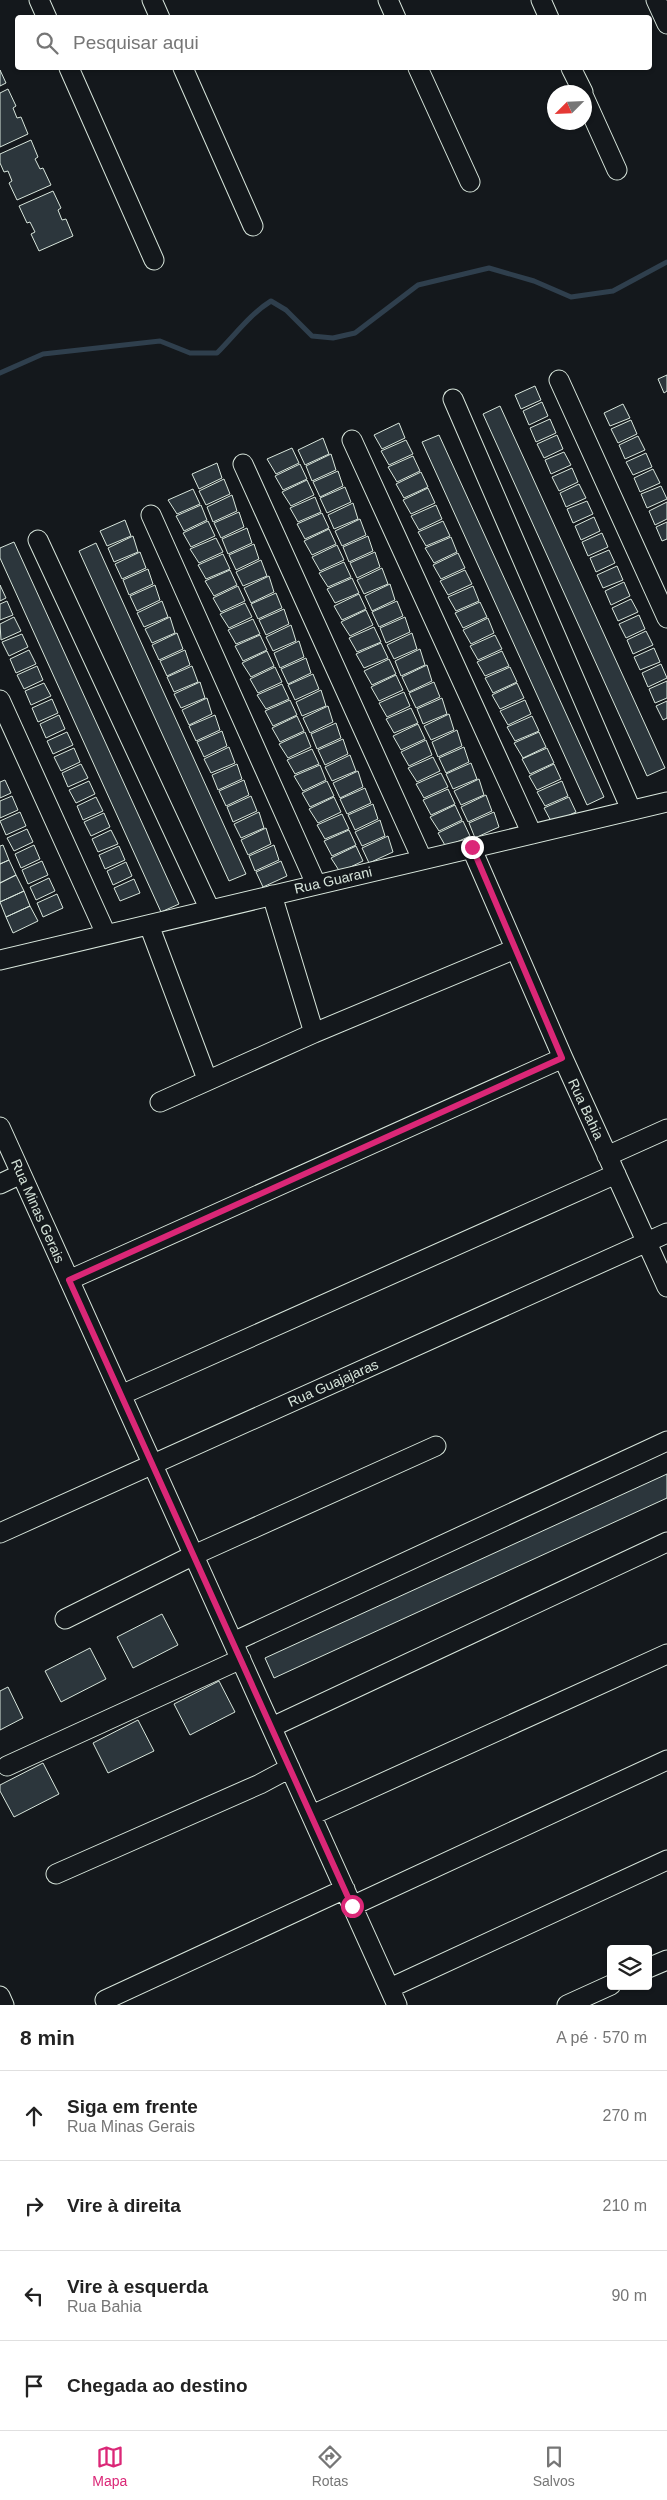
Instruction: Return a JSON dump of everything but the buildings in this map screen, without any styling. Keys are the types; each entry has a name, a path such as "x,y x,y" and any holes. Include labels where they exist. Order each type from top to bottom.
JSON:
{"street":[{"path":"39,0 46,15"},
{"path":"152,0 159,15"},
{"path":"388,0 395,15"},
{"path":"541,0 548,15"},
{"path":"656,0 667,24"},
{"path":"70,70 154,260"},
{"path":"183,70 254,226"},
{"path":"419,70 470,182"},
{"path":"572,70 579,85"},
{"path":"592,115 617,170"},
{"path":"559,380 667,618"},
{"path":"453,399 629,805 627,811"},
{"path":"352,440 532,834"},
{"path":"243,464 422,859"},
{"path":"151,516 316,884"},
{"path":"38,540 210,910"},
{"path":"0,700 106,934"},
{"name":"Rua Guarani","path":"0,960 667,802"},
{"name":"Rua Bahia","path":"472,847 562,1058 667,1287"},
{"path":"272,895 314,1033"},
{"path":"148,925 207,1079"},
{"path":"160,1102 207,1079 515,949"},
{"path":"69,1280 562,1058"},
{"name":"Rua Minas Gerais","path":"0,1127 395,2001"},
{"path":"608,1156 667,1129"},
{"path":"0,1184 21,1174"},
{"path":"121,1395 616,1174"},
{"name":"Rua Guajajaras","path":"0,1533 667,1234"},
{"path":"233,1642 667,1441"},
{"path":"65,1619 194,1555 436,1446"},
{"path":"272,1727 667,1542"},
{"path":"312,1815 667,1654"},
{"path":"7,1766 241,1659"},
{"path":"106,2000 667,1760"},
{"path":"56,1874 260,1784 290,1768"},
{"path":"395,2001 667,1860"},
{"path":"652,1966 667,1960"},
{"path":"567,2005 607,1987"},
{"path":"0,1996 4,2005"}],"waterway":[{"path":"0,373 43,354 160,341 190,353 217,353 249,318 271,301 286,310 312,336 333,338 355,333 418,285 489,268 534,281 571,297 613,291 667,262"}],"route":[{"path":"352,1906 69,1280 562,1058 472,847"}]}
